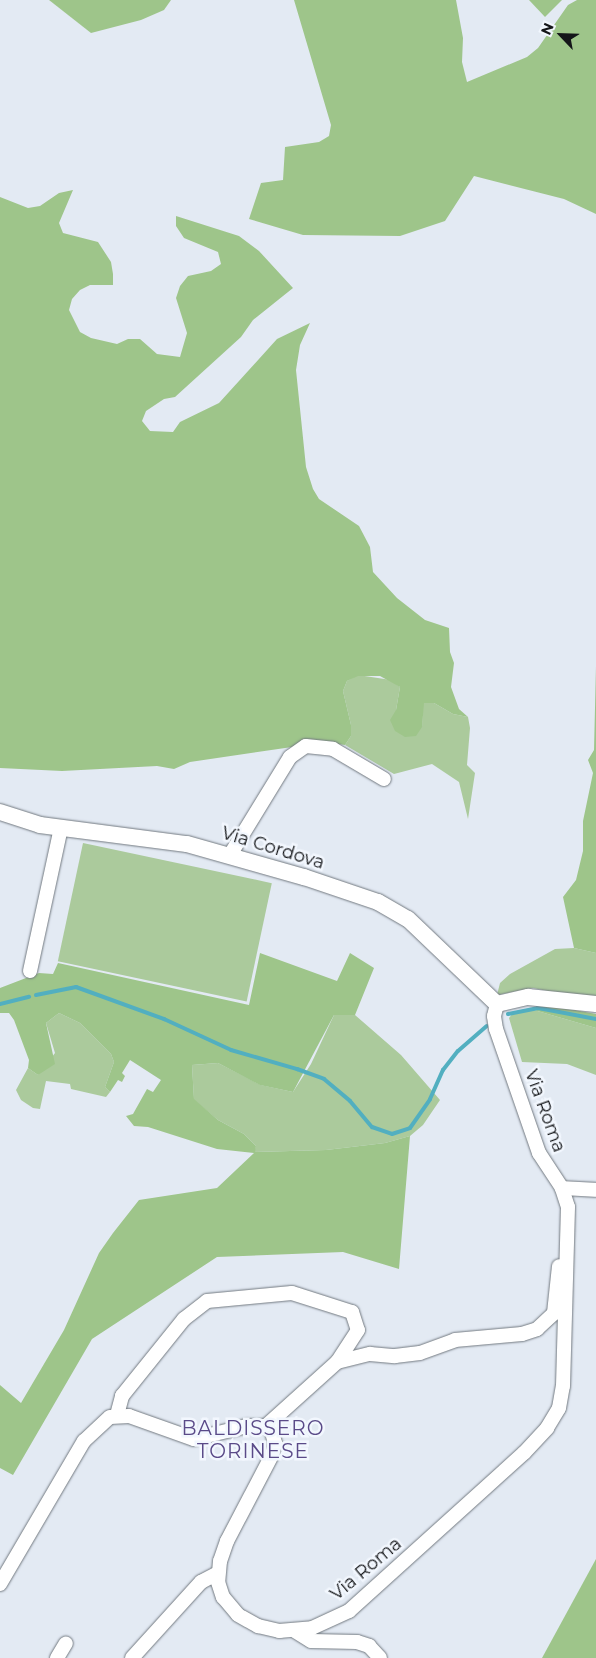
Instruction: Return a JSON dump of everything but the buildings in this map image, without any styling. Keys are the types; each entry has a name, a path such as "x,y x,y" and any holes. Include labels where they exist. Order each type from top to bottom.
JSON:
{"street":[{"path":"230,855 290,757 306,746 333,749 384,779"},
{"name":"Via Cordova","path":"0,812 61,828 142,836 230,855 304,877 394,910 430,938 497,1004"},
{"path":"30,971 61,828"},
{"path":"497,1004 528,997 596,1004"},
{"name":"Via Roma","path":"266,1426 274,1433 272,1455 236,1519 218,1573 223,1598 238,1615 269,1629 295,1631 332,1621 355,1606 524,1453 554,1419 563,1386 568,1207 562,1188 539,1153 496,1030 494,1016 497,1004"},
{"path":"562,1188 596,1190"},
{"path":"337,1362 370,1354 395,1356 420,1353 455,1340 522,1334 537,1329 554,1313 562,1224 568,1207"},
{"path":"0,1584 84,1441 101,1422 117,1415 141,1419 194,1439 237,1428 266,1426 337,1362 358,1330 352,1312 292,1293 207,1301 184,1319 122,1396 117,1415"},
{"path":"132,1658 201,1582 218,1573"},
{"path":"295,1631 311,1641 357,1642 369,1646 380,1658"},
{"path":"57,1658 66,1643"}],"green space":[{"path":"49,0 171,0 164,10 141,20 91,33"},
{"path":"294,0 456,0 463,38 462,62 467,82 527,57 538,48 568,5 577,0 596,0 596,214 564,199 474,176 445,221 400,236 303,235 249,219 261,183 283,180 285,147 319,142 329,136 331,125"},
{"path":"529,0 562,0 545,17"},
{"path":"73,190 59,223 63,233 98,242 111,262 113,274 113,285 90,285 80,290 72,299 69,310 80,332 91,338 117,344 128,339 140,339 157,354 180,357 187,333 176,298 180,286 188,276 211,271 221,264 218,252 184,238 176,226 176,216 239,236 259,251 293,288 253,320 241,337 175,397 164,399 146,411 142,421 150,431 173,432 180,422 219,403 277,339 310,323 300,345 296,370 306,467 313,489 319,499 359,526 370,547 373,572 397,598 425,620 449,628 450,652 454,663 451,687 459,709 468,717 453,714 434,703 424,703 422,727 416,736 405,737 395,731 390,720 396,710 400,687 380,676 358,676 347,681 343,691 351,725 351,736 345,745 311,740 292,747 190,762 174,769 157,766 62,771 0,768 0,197 28,208 40,206 59,193"},
{"path":"596,666 596,953 574,948 563,897 576,880 583,851 583,821 593,773 588,760 594,750"},
{"path":"358,675 391,680 400,687 396,710 422,727 423,703 434,703 453,714 468,717 470,728 467,765 475,773 468,819 459,782 432,764 394,774 345,745 351,736 351,725 343,691 347,681"},
{"path":"83,843 272,883 247,1001 58,961"},
{"path":"574,948 596,953 596,996 571,996 533,988 497,995 500,983 510,974 555,949"},
{"path":"260,953 337,981 350,953 374,968 355,1015 334,1015 293,1092 260,1085 218,1063 192,1065 194,1099 218,1120 244,1134 256,1146 255,1152 326,1150 385,1143 410,1136 399,1269 343,1252 217,1257 92,1339 13,1475 0,1468 0,1385 21,1403 64,1330 99,1253 113,1233 139,1200 217,1188 254,1153 217,1149 148,1127 134,1126 126,1116 133,1114 147,1089 153,1092 161,1080 130,1060 122,1073 125,1076 122,1082 118,1080 110,1092 105,1087 114,1062 111,1054 80,1023 59,1013 46,1023 55,1064 38,1075 28,1068 29,1060 14,1020 9,1013 0,1013 0,988 39,973 53,974 58,963 249,1005"},
{"path":"537,1006 553,1006 596,1014 596,1028 534,1010"},
{"path":"534,1010 596,1028 596,1075 567,1064 522,1062 509,1018 513,1013"},
{"path":"59,1013 80,1023 111,1054 114,1062 105,1087 110,1092 106,1097 71,1089 70,1084 46,1081 40,1109 33,1108 21,1100 16,1090 28,1068 38,1075 55,1053 46,1023"},
{"path":"334,1015 355,1015 401,1055 440,1100 423,1125 410,1136 385,1143 326,1150 254,1152 256,1146 244,1134 218,1120 194,1100 192,1065 218,1063 261,1085 293,1092 311,1064"},
{"path":"596,1559 596,1658 542,1658"}],"waterway":[{"path":"36,995 76,987 164,1019 231,1050 297,1069 324,1079 350,1101 372,1127 392,1134 410,1128 430,1099 443,1070 458,1051 487,1026"},
{"path":"0,1004 29,997"},
{"path":"508,1014 538,1008 596,1019"}],"district":[{"name":"BALDISSERO TORINESE","path":"253,1440"}]}
